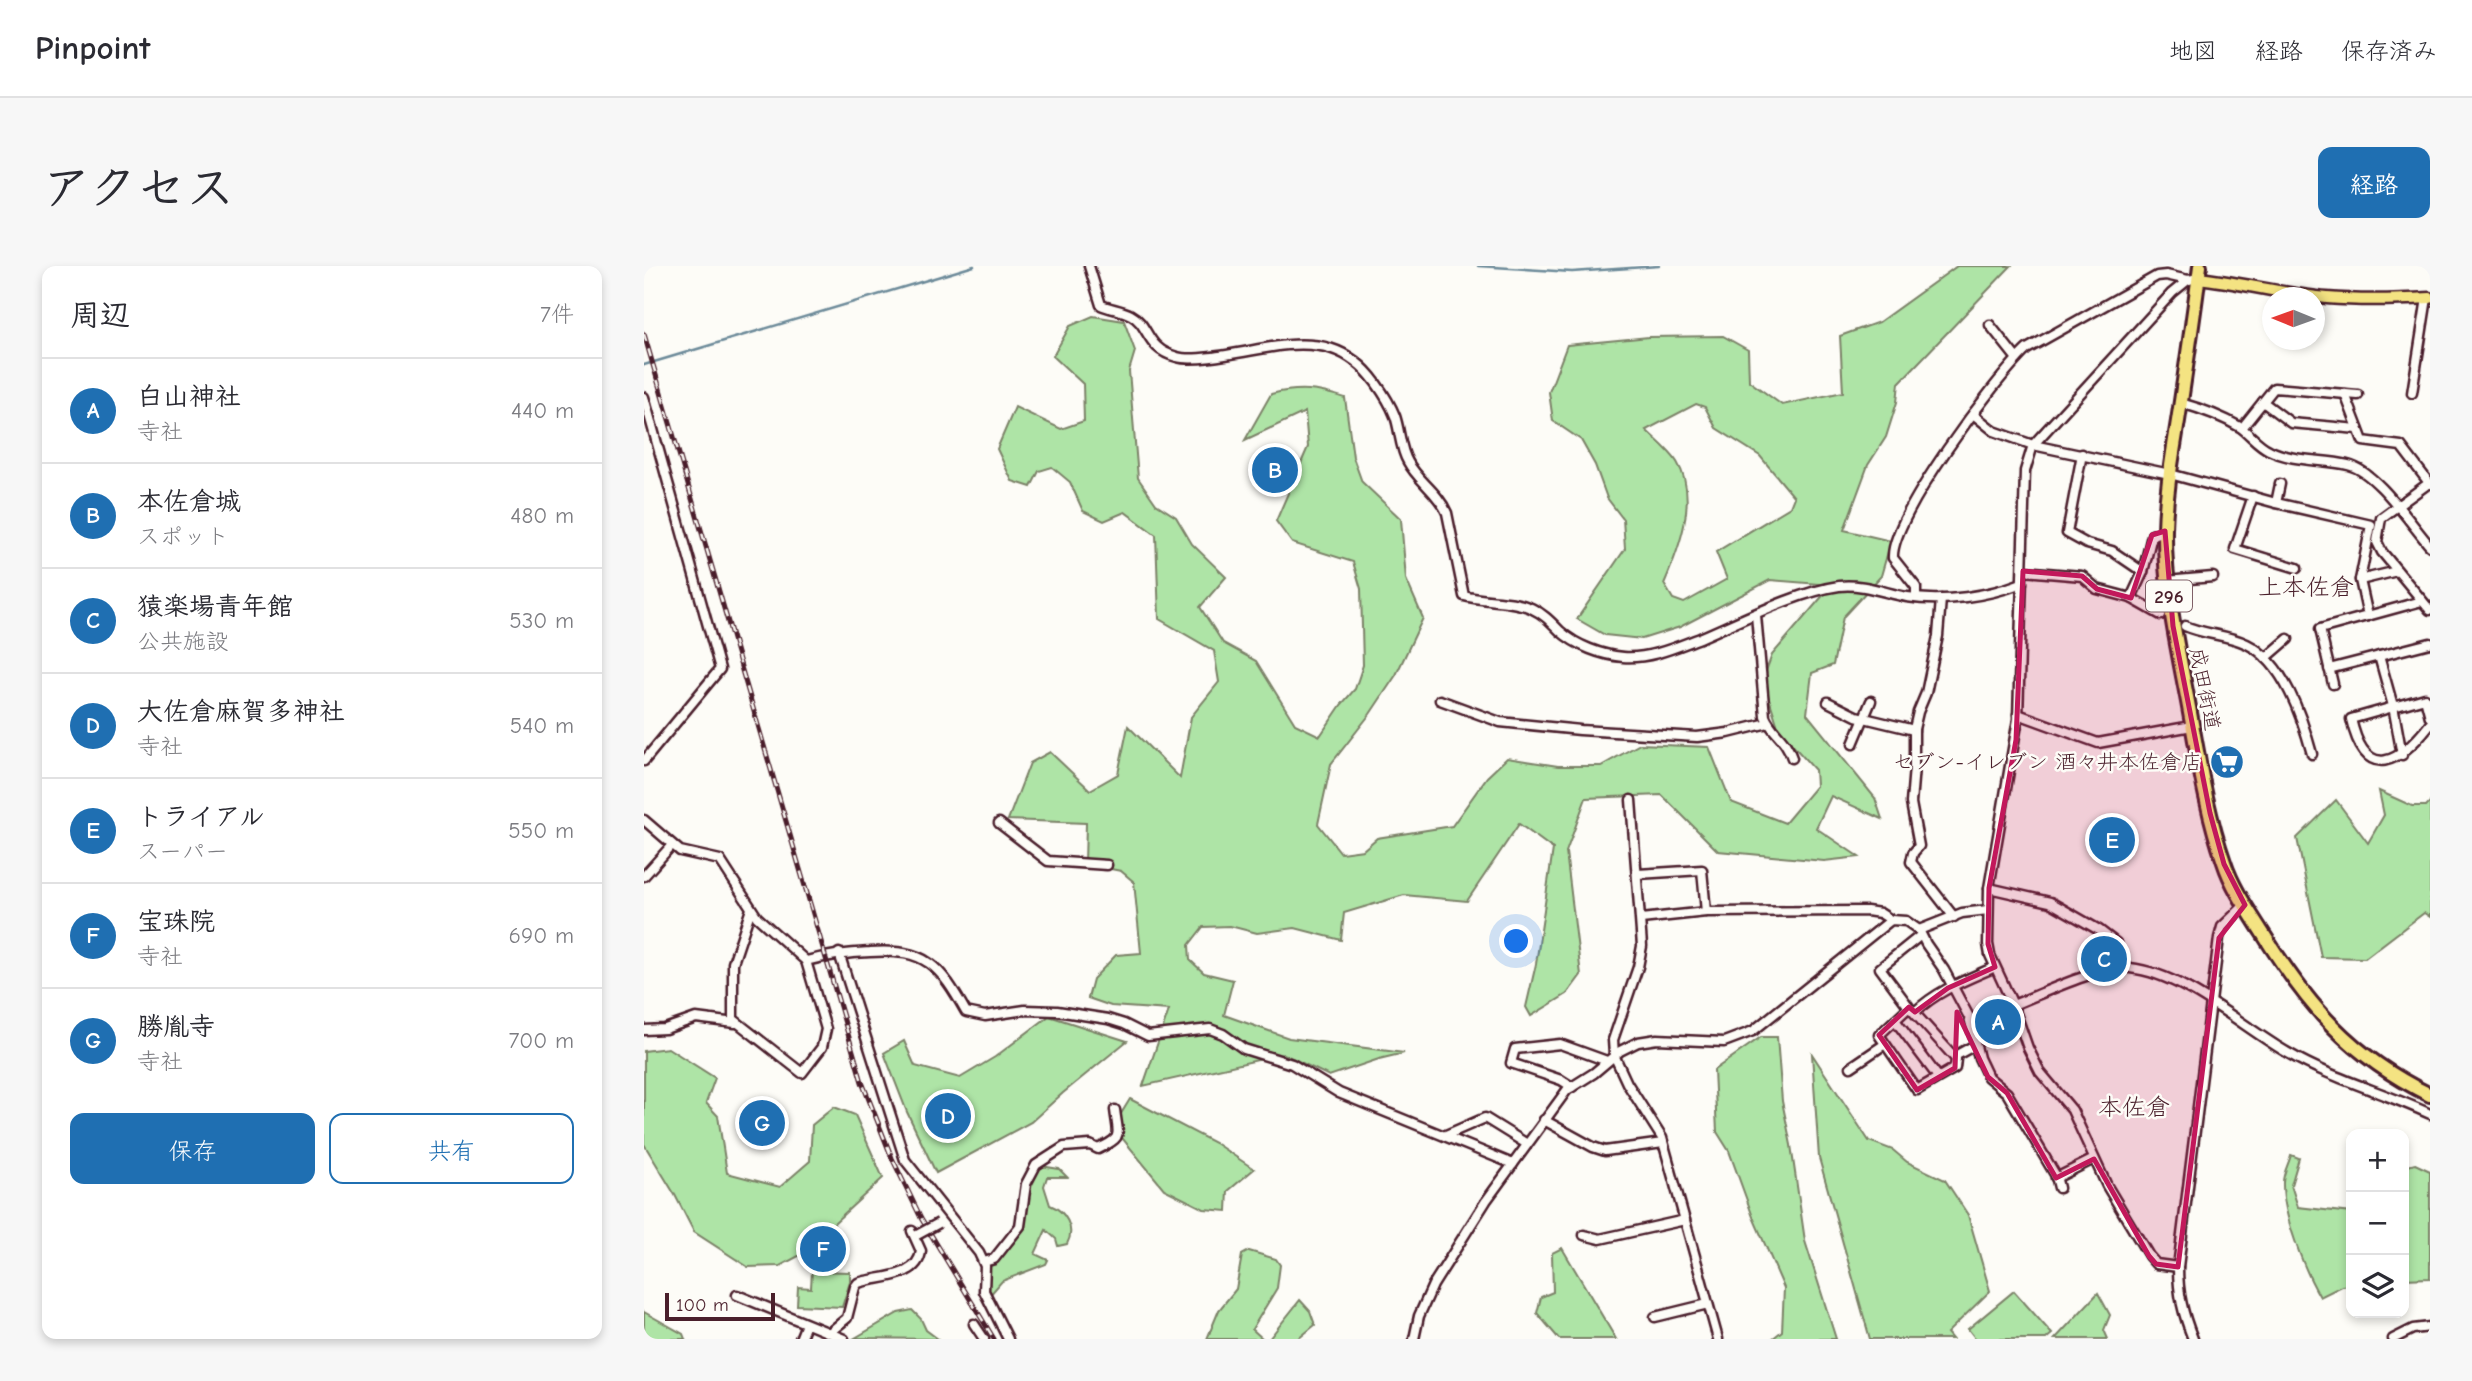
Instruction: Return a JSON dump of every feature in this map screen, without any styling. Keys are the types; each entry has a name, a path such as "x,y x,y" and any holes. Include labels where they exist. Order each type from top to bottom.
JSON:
{"highway":[{"name":"成田街道","path":"2196,275 2170,474 2165,531 2166,581 2210,813 2224,864 2245,905"},
{"name":"296","path":"2245,905 2288,974 2318,1013 2350,1044 2379,1066 2430,1095"}],"main road":[{"path":"2196,275 2324,298 2429,298"}],"street":[{"path":"1089,266 1101,305 1130,314 1138,321 1151,342 1177,358 1211,356 1298,343 1340,350 1354,360 1369,374 1389,401 1407,462 1442,501 1447,513 1464,596 1515,603 1531,608 1587,648 1627,657 1662,652 1811,593 1841,586 1916,598 1941,598 1970,596 2022,583"},
{"path":"1916,598 1916,587 1895,562 1892,552 1910,507 1973,414 2017,359 2027,349 2157,276 2196,275"},
{"path":"2178,1267 2156,1264 2148,1256 2094,1158 2072,1110 2040,1072 1995,967 1988,944 1988,910 1989,888 2016,740 2025,471 2033,445 2172,293 2196,275"},
{"path":"2412,393 2429,298"},
{"path":"1990,325 2017,359"},
{"path":"2242,428 2274,388 2358,395"},
{"path":"2345,394 2363,441 2401,446 2429,484 2381,518 2377,542 2430,610"},
{"path":"644,397 720,669 644,761"},
{"path":"2263,402 2291,423 2358,429"},
{"path":"2181,403 2206,410 2242,428 2268,450 2284,456 2348,465 2363,470 2430,546"},
{"path":"1973,414 1994,431 2033,445 2170,474 2371,525 2360,580 2368,616"},
{"path":"2082,454 2067,533 2087,544 2112,551 2143,572"},
{"path":"2276,503 2280,484"},
{"path":"2253,496 2235,549 2297,568"},
{"path":"2131,598 2143,572 2152,535 2165,531"},
{"path":"2022,570 2082,576 2097,589 2131,598 2161,615"},
{"path":"2360,580 2397,571"},
{"path":"2166,581 2213,577"},
{"path":"1941,598 1938,636 1926,693 1914,730 1911,803 1919,846 1913,853 1911,862 1954,916"},
{"path":"2333,684 2320,629 2421,601"},
{"path":"1756,615 1765,716 1787,744 1792,758"},
{"path":"2185,626 2200,633 2230,637 2250,645 2266,658 2294,699 2312,754"},
{"path":"2266,658 2288,639"},
{"path":"2329,669 2430,643"},
{"path":"2379,656 2393,706 2402,755"},
{"path":"2430,717 2425,698 2351,719 2363,748 2374,760 2391,760 2402,755 2430,723"},
{"path":"1440,700 1500,722 1580,730 1697,737 1768,723"},
{"path":"1853,744 1871,701"},
{"path":"1828,702 1864,718 1914,730"},
{"path":"2018,714 2098,743 2192,726"},
{"path":"1631,800 1642,946 1610,1058 1663,1143 1718,1339"},
{"path":"644,820 680,851 720,860 751,909 806,961 826,1029 822,1047 803,1073 735,1023 696,1018 665,1029 644,1030"},
{"path":"999,823 1048,861 1107,865"},
{"path":"644,876 672,845"},
{"path":"1638,874 1702,870 1706,912"},
{"path":"1989,888 2050,902 2099,930 2116,943 2122,968"},
{"path":"2193,1339 2181,1309 2178,1267 2210,1000 2222,927 2245,905"},
{"path":"735,1023 733,963 751,909"},
{"path":"1988,910 1954,916 1920,933 1880,968 1912,1009 1955,1056 1955,1068 1917,1090 1879,1035 1912,1009 1995,967"},
{"path":"1641,919 1706,912 1867,911 1880,913 1891,920 1906,920 1920,933 1953,986 1969,1017 1975,1045 1988,1077 2007,1093 2056,1178 2059,1188"},
{"path":"1414,1339 1419,1316 1433,1285 1486,1200 1544,1120 1572,1087 1594,1073 1610,1058 1638,1042 1657,1039 1724,1042 1753,1031 1891,920"},
{"path":"806,961 839,953 894,950 922,957 947,980 966,1012 970,1014 985,1016 1025,1010 1057,1011 1108,1019 1148,1036 1210,1029 1223,1034 1244,1049 1292,1064 1339,1093 1513,1164"},
{"path":"839,953 905,1160 984,1262 984,1291 1008,1339"},
{"path":"2013,1005 2100,973 2122,968 2156,975 2210,1000 2288,1054 2430,1114"},
{"path":"1895,1020 1938,1077"},
{"path":"1572,1087 1561,1080 1514,1065 1510,1061 1515,1049 1560,1044 1610,1058"},
{"path":"1851,1067 1885,1044"},
{"path":"1955,1056 1975,1045"},
{"path":"984,1262 994,1259 1012,1240 1020,1226 1026,1184 1036,1165 1064,1147 1090,1145 1098,1149 1115,1141 1118,1135 1115,1110"},
{"path":"1446,1135 1485,1118 1527,1144"},
{"path":"1544,1120 1605,1151 1663,1143"},
{"path":"2056,1178 2094,1158"},
{"path":"829,1333 847,1318 858,1283 893,1276 916,1264 921,1254 915,1234 951,1216"},
{"path":"1584,1235 1601,1240 1685,1220"},
{"path":"737,1295 844,1339"},
{"path":"1655,1317 1708,1304"},
{"path":"800,1339 806,1324"},
{"path":"974,1325 984,1339"},
{"path":"2393,1339 2413,1329 2430,1327"}],"highlighted area":[{"path":"2165,531 2173,626 2210,813 2224,864 2245,905 2219,938 2178,1267 2156,1264 2149,1256 2094,1159 2056,1178 2007,1093 1988,1077 1957,1012 1955,1068 1917,1090 1879,1035 1909,1007 1915,1012 1948,988 1995,967 1988,944 1989,888 2016,740 2023,571 2082,576 2097,589 2131,598 2152,535"}],"green space":[{"path":"1957,266 2011,266 1899,383 1897,402 1886,437 1868,465 1844,530 1891,541 1881,576 1843,617 1833,665 1812,673 1807,714 1875,798 1882,819 1831,796 1816,828 1859,857 1824,861 1718,851 1662,795 1586,798 1566,852 1581,975 1567,994 1531,1016 1526,1007 1536,964 1553,849 1519,824 1467,901 1404,895 1344,913 1341,940 1295,928 1257,933 1230,926 1203,927 1189,945 1190,960 1204,973 1233,980 1224,1015 1289,1038 1404,1053 1329,1076 1284,1054 1143,1086 1169,1010 1111,1006 1088,998 1093,979 1116,955 1141,953 1134,882 1121,871 1085,864 1086,823 1008,820 1030,763 1050,752 1090,790 1118,774 1128,726 1180,778 1191,717 1219,682 1214,651 1159,619 1156,535 1125,512 1104,521 1083,511 1070,482 1052,467 1039,471 1031,487 1012,481 997,449 1015,407 1061,429 1084,421 1083,384 1053,356 1070,326 1093,316 1124,321 1135,351 1129,371 1138,478 1156,504 1176,517 1192,544 1226,577 1200,607 1223,643 1256,661 1295,724 1320,736 1355,689 1363,665 1361,589 1353,562 1292,543 1276,521 1308,447 1305,412 1245,440 1271,394 1308,390 1345,398 1353,457 1362,482 1401,519 1406,579 1423,618 1396,675 1331,764 1318,824 1341,853 1363,850 1377,838 1452,826 1487,777 1507,758 1558,766 1601,766 1640,744 1709,747 1731,802 1785,823 1816,786 1815,770 1779,730 1763,679 1772,655 1832,585 1770,580 1680,627 1642,639 1605,635 1577,619 1625,549 1623,519 1607,498 1595,465 1581,440 1553,421 1549,392 1567,345 1649,337 1723,336 1748,350 1749,381 1782,405 1843,392 1840,336 1879,322","holes":["1696,404 1705,407 1716,428 1760,456 1794,497 1790,507 1716,552 1727,579 1684,603 1673,599 1664,584 1681,540 1687,507 1683,476 1674,458 1646,430"]},
{"path":"2379,791 2412,806 2426,806 2430,802 2430,917 2424,913 2365,958 2321,957 2297,838 2336,800 2368,843 2384,815"},
{"path":"1049,1016 1127,1041 1031,1122 936,1173 907,1112 884,1053 904,1041 915,1066 960,1078 995,1057"},
{"path":"1761,1037 1777,1037 1782,1101 1805,1241 1836,1339 1772,1339 1782,1331 1784,1288 1753,1217 1729,1151 1717,1132 1714,1070"},
{"path":"668,1048 715,1078 706,1103 718,1116 727,1173 780,1187 810,1161 812,1125 834,1107 855,1115 883,1178 834,1223 812,1249 780,1266 748,1267 694,1232 644,1144 644,1051"},
{"path":"1812,1054 1869,1141 1893,1150 1907,1162 1945,1180 1968,1215 1990,1291 1947,1333 1952,1339 1870,1339 1819,1158"},
{"path":"1130,1099 1215,1143 1254,1169 1228,1191 1227,1211 1204,1209 1164,1189 1113,1127"},
{"path":"2291,1155 2299,1158 2291,1185 2298,1207 2346,1212 2346,1286 2320,1297 2307,1272 2290,1225 2283,1179"},
{"path":"2415,1164 2430,1171 2430,1278 2409,1279 2409,1166"},
{"path":"1041,1166 1059,1169 1067,1177 1047,1177 1044,1186 1050,1205 1060,1211 1070,1226 1067,1244 1058,1246 1056,1239 1046,1230 1035,1254 1048,1260 1046,1264 1002,1281 989,1296 987,1272 997,1257 1017,1237 1024,1219 1030,1178"},
{"path":"1562,1248 1616,1339 1559,1339 1537,1313 1541,1297 1553,1292 1552,1253"},
{"path":"1249,1251 1276,1259 1280,1265 1277,1288 1252,1329 1263,1339 1207,1339 1219,1310 1236,1289 1242,1255"},
{"path":"812,1271 850,1272 850,1282 842,1307 797,1305 798,1287 811,1288"},
{"path":"2014,1291 2052,1334 2046,1339 1976,1339 1968,1329"},
{"path":"2098,1293 2110,1315 2104,1330 2108,1339 2055,1339"},
{"path":"1300,1300 1310,1311 1315,1325 1298,1339 1269,1339"},
{"path":"912,1310 921,1319 926,1330 938,1339 855,1338 898,1313"},
{"path":"644,1312 683,1334 685,1339 644,1339"}],"waterway":[{"path":"644,365 974,266"},
{"path":"1478,266 1572,272 1659,266"}],"railway":[{"path":"644,334 862,1082 892,1158 921,1218 994,1339"}],"place":[{"name":"本佐倉城","path":"1275,470"},
{"name":"セブン-イレブン 酒々井本佐倉店","path":"2227,762"},
{"name":"トライアル","path":"2112,840"},
{"name":"猿楽場青年館","path":"2104,959"},
{"name":"白山神社","path":"1998,1022"},
{"name":"大佐倉麻賀多神社","path":"948,1116"},
{"name":"勝胤寺","path":"762,1123"},
{"name":"宝珠院","path":"823,1249"}],"district":[{"name":"上本佐倉","path":"2306,587"},
{"name":"本佐倉","path":"2134,1107"}]}
